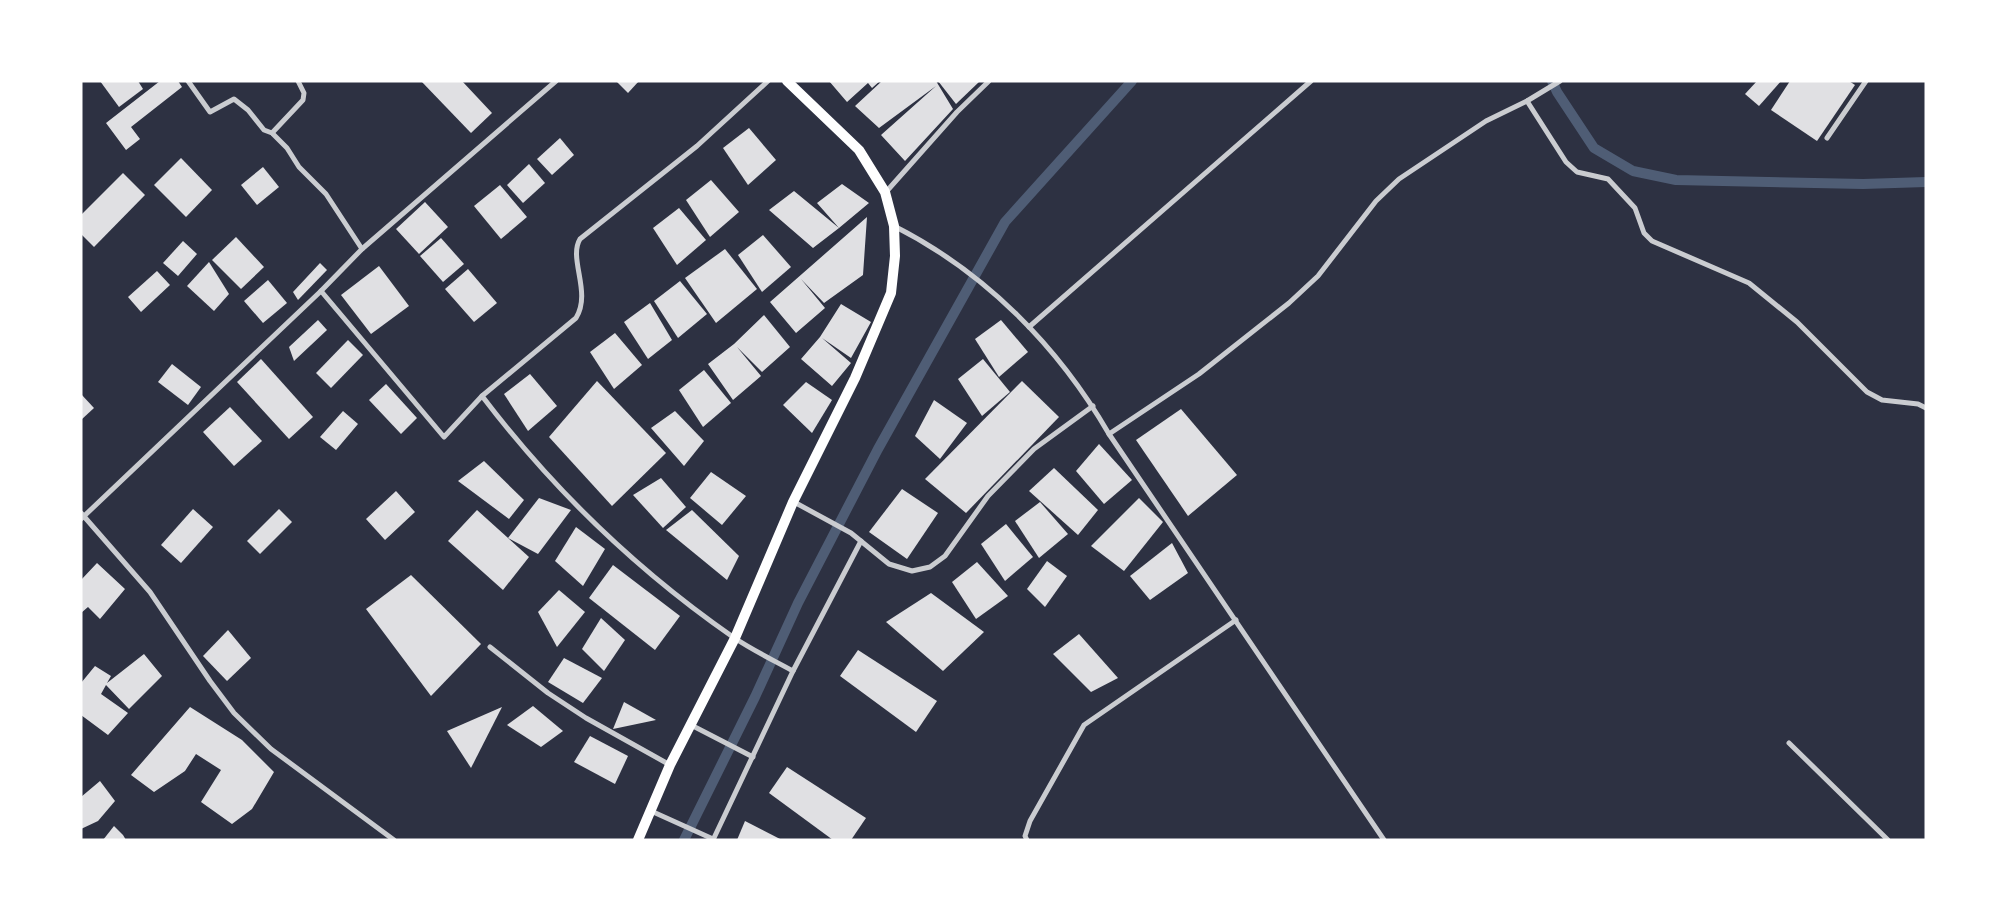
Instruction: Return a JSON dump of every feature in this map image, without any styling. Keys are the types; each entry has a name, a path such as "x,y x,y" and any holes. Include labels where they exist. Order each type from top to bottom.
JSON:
{"main road":[{"path":"638,840 670,765 735,638 793,502 855,378 891,293 895,256 894,226 885,192 859,150 787,81"}],"street":[{"path":"188,81 210,112 234,99 248,110 264,130 272,134 287,148 299,166 326,194 362,249"},
{"path":"272,134 303,100 304,93 298,81"},
{"path":"394,840 271,749 234,713 210,682 150,592 82,516 321,291 362,249 556,81"},
{"path":"321,291 444,437 482,396 571,324 579,313 583,303 577,254 580,239 696,146 768,81"},
{"path":"885,192 957,112 989,81"},
{"path":"1029,327 1311,81"},
{"path":"1109,434 1206,369 1289,303 1318,276 1376,201 1398,179 1486,120 1527,101 1560,81"},
{"path":"1827,138 1866,81"},
{"path":"1527,101 1566,162 1577,172 1608,179 1635,208 1644,233 1652,241 1749,283 1797,322 1867,392 1882,400 1918,404 1926,408"},
{"path":"894,226 926,242 965,268 995,292 1029,327 1093,406 1109,434 1384,840"},
{"path":"482,396 531,458 596,524 697,611 735,638 793,671"},
{"path":"793,502 851,533 889,564 912,571 930,567 945,556 988,496 1034,449 1093,406"},
{"path":"650,811 713,839 793,671 861,541"},
{"path":"1027,840 1025,836 1030,821 1084,725 1236,620"},
{"path":"490,647 556,698 586,718 670,765"},
{"path":"690,725 753,757"},
{"path":"1789,743 1888,840"},
{"path":"378,840 383,833"}],"building":[{"path":"100,81 138,81 143,89 119,107"},
{"path":"160,81 178,81 182,87 131,127 140,139 126,150 106,123"},
{"path":"421,81 462,81 492,113 471,133"},
{"path":"616,81 639,81 628,93"},
{"path":"829,81 880,81 872,88 868,83 847,102"},
{"path":"882,81 936,81 953,109 905,161 881,135 936,86 879,128 855,106"},
{"path":"938,81 980,81 956,104"},
{"path":"1757,81 1781,81 1759,106 1745,94"},
{"path":"1790,81 1849,81 1855,85 1817,141 1771,110"},
{"path":"749,128 776,160 748,185 723,148"},
{"path":"560,138 574,155 552,175 537,159"},
{"path":"181,158 212,190 186,217 154,185"},
{"path":"529,164 545,183 523,203 507,185"},
{"path":"263,167 279,187 257,205 241,185"},
{"path":"123,173 145,195 94,247 81,234 81,215"},
{"path":"711,180 739,212 710,237 686,200"},
{"path":"842,184 869,203 839,228 817,203"},
{"path":"500,185 527,217 501,239 474,206"},
{"path":"794,191 839,228 813,248 769,210"},
{"path":"425,202 448,227 419,254 396,229"},
{"path":"679,208 706,240 677,265 653,228"},
{"path":"867,217 863,275 824,303 801,279 825,308 796,333 770,302"},
{"path":"763,235 791,267 762,292 738,255"},
{"path":"236,237 264,267 241,289 212,260"},
{"path":"441,238 464,264 443,282 420,256"},
{"path":"183,241 197,254 178,276 163,263"},
{"path":"725,249 757,289 716,323 685,278"},
{"path":"209,262 229,294 214,311 187,286"},
{"path":"320,263 327,270 298,300 293,292"},
{"path":"379,266 409,306 371,334 341,295"},
{"path":"468,269 497,303 474,322 445,289"},
{"path":"157,271 170,285 141,312 128,297"},
{"path":"268,280 287,303 263,323 244,301"},
{"path":"680,281 707,314 678,338 654,301"},
{"path":"650,303 672,340 648,359 624,322"},
{"path":"841,304 871,322 851,358 822,338 851,363 832,386 801,359 820,337"},
{"path":"764,315 790,347 762,372 737,347 761,376 733,400 708,364 734,344"},
{"path":"318,320 327,330 294,361 289,347"},
{"path":"1001,320 1028,352 999,377 975,339"},
{"path":"615,333 642,365 614,389 590,352"},
{"path":"348,340 363,355 331,388 316,373"},
{"path":"261,359 313,417 289,439 237,382"},
{"path":"983,359 1010,392 982,416 958,379"},
{"path":"172,364 201,387 188,405 158,382"},
{"path":"704,370 731,403 703,427 679,390"},
{"path":"530,374 557,406 528,431 504,394"},
{"path":"597,381 666,453 612,506 549,437"},
{"path":"1022,381 1059,417 966,513 925,479"},
{"path":"806,382 832,400 812,433 783,405"},
{"path":"386,384 417,418 401,434 369,400"},
{"path":"81,394 94,408 81,420"},
{"path":"934,400 967,423 940,459 915,436"},
{"path":"230,407 262,441 234,466 203,432"},
{"path":"1181,409 1237,475 1188,516 1136,440"},
{"path":"343,411 358,424 336,450 320,437"},
{"path":"675,411 704,441 684,466 651,428"},
{"path":"1099,444 1132,480 1104,504 1076,471"},
{"path":"484,461 524,500 509,519 458,481"},
{"path":"1054,468 1098,510 1078,535 1029,491"},
{"path":"711,472 746,496 722,525 690,498"},
{"path":"661,478 686,507 663,528 633,495"},
{"path":"902,489 938,513 907,559 869,532"},
{"path":"396,491 415,512 385,540 366,519"},
{"path":"539,498 571,510 538,554 508,538"},
{"path":"1139,498 1163,522 1124,571 1091,546"},
{"path":"1040,502 1068,534 1039,558 1015,521"},
{"path":"193,509 213,527 181,563 161,545"},
{"path":"279,509 292,522 260,554 247,541"},
{"path":"477,510 529,557 503,590 448,541"},
{"path":"692,510 739,556 727,580 666,530"},
{"path":"1006,524 1033,557 1005,581 981,544"},
{"path":"576,527 605,549 583,586 555,561"},
{"path":"1172,543 1188,573 1150,600 1130,576"},
{"path":"1047,561 1067,576 1045,607 1027,589"},
{"path":"977,562 1008,596 976,619 952,582"},
{"path":"97,563 125,589 100,619 88,607 81,613 81,580"},
{"path":"613,565 680,616 655,650 589,598"},
{"path":"411,575 481,644 431,696 366,609"},
{"path":"559,590 585,612 557,647 538,612"},
{"path":"931,593 984,632 943,671 886,622"},
{"path":"601,618 625,640 604,671 582,649"},
{"path":"228,630 251,658 227,681 203,656"},
{"path":"1079,634 1118,678 1091,692 1053,654"},
{"path":"858,650 937,701 916,732 840,676"},
{"path":"144,654 162,676 129,709 106,685 101,694 128,713 108,735 81,715 81,683 95,666 111,676 107,683"},
{"path":"564,658 602,678 583,703 548,682"},
{"path":"624,702 656,720 613,729"},
{"path":"533,706 563,731 541,747 507,725"},
{"path":"190,707 242,740 274,772 252,809 232,824 201,802 221,770 196,754 185,771 154,792 131,775"},
{"path":"502,707 471,768 447,731"},
{"path":"590,736 628,756 615,784 574,762"},
{"path":"787,767 866,818 851,840 833,840 769,793"},
{"path":"100,781 115,801 98,821 81,829 81,797"},
{"path":"745,821 782,840 737,840"},
{"path":"114,826 123,835 126,840 103,840"}],"waterway":[{"path":"684,840 755,697 798,603 878,449 1005,222 1132,81"},
{"path":"1552,81 1557,92 1594,148 1633,171 1676,180 1863,184 1926,182"}]}
